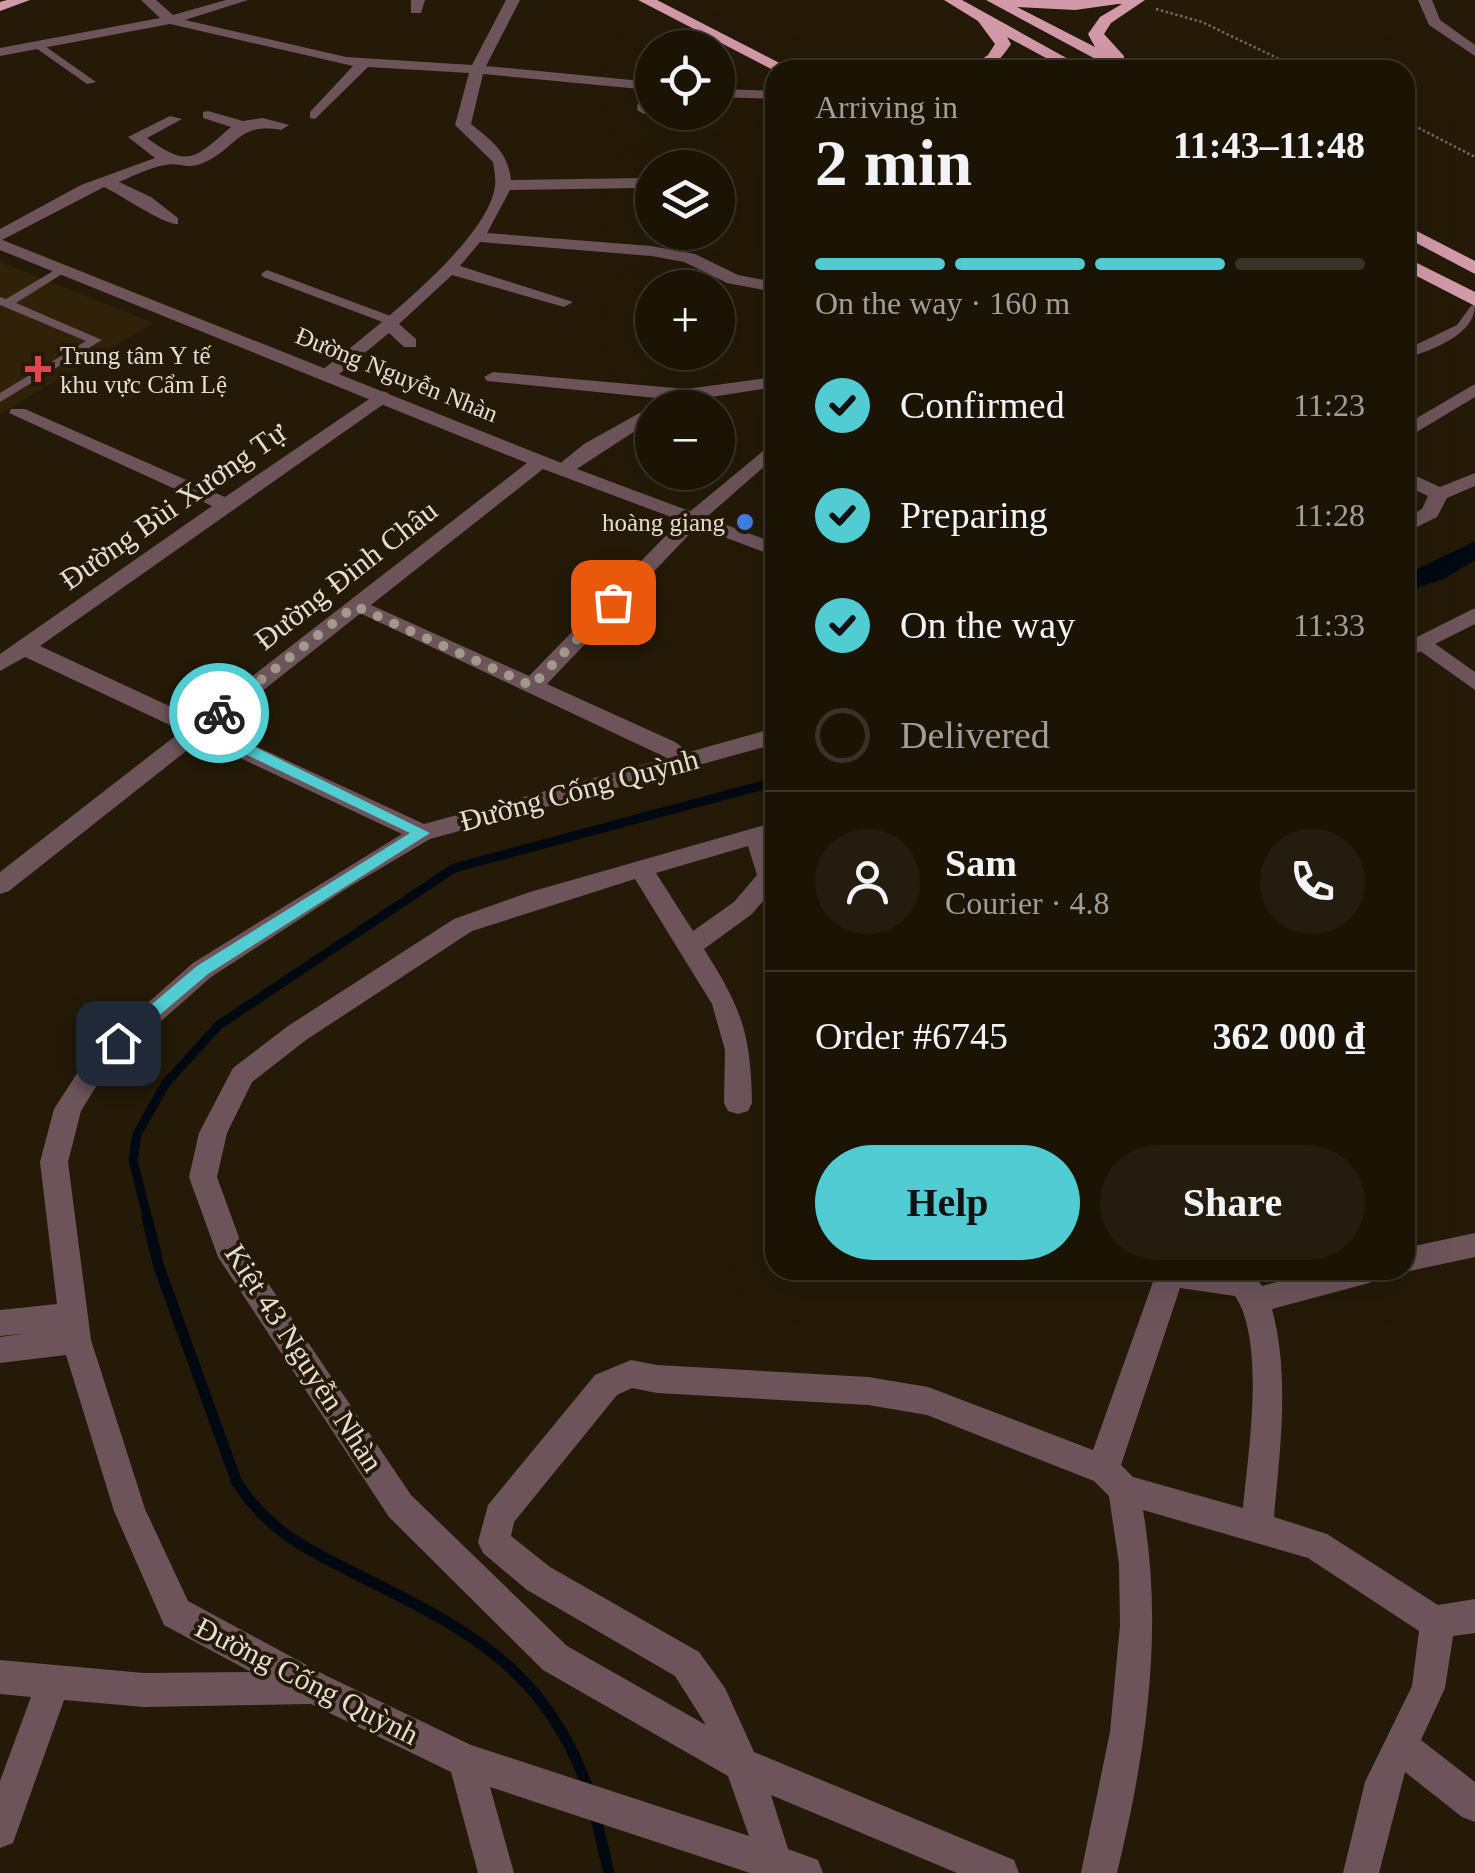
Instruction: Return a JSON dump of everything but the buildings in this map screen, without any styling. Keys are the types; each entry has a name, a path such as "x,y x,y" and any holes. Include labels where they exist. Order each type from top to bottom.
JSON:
{"highway":[{"path":"0,6 24,0"},
{"path":"644,0 765,60"},
{"path":"951,0 1062,60"},
{"path":"993,0 1110,60"},
{"path":"1008,0 1074,6 1130,1"},
{"path":"1118,60 1096,34 1105,20 1130,1"},
{"path":"973,11 996,29 1002,44 991,60"},
{"path":"1415,235 1475,268"},
{"path":"1415,268 1475,300"}],"street":[{"path":"148,0 171,20 249,42 364,62 635,85"},
{"path":"0,52 171,20 241,0"},
{"path":"327,375 391,323 476,239 504,185 502,164 482,139 463,125 476,69 513,0"},
{"path":"1425,0 1434,22 1475,52"},
{"path":"315,115 364,62"},
{"path":"735,94 765,95"},
{"path":"208,115 240,125 260,120 281,125"},
{"path":"175,118 136,137 164,158 187,164 222,148 240,125"},
{"path":"0,236 104,181 164,158"},
{"path":"104,181 145,200 172,221"},
{"path":"504,185 635,183"},
{"path":"476,239 652,251 688,258 734,279 765,285"},
{"name":"Đường Nguyễn Nhàn","path":"0,244 552,466 765,546"},
{"path":"448,268 564,302"},
{"path":"391,323 410,343"},
{"path":"493,377 641,390"},
{"path":"716,390 765,383"},
{"path":"1415,424 1475,389"},
{"name":"Đường Bùi Xương Tự","path":"0,664 381,397"},
{"path":"18,413 227,505"},
{"name":"Đường Đinh Châu","path":"0,884 355,606 552,466 635,422"},
{"path":"532,686 694,518 765,456"},
{"path":"1415,521 1430,513 1439,494 1475,479"},
{"path":"1415,482 1439,494"},
{"path":"355,606 667,747 686,761"},
{"path":"1415,648 1475,615"},
{"path":"24,648 202,727 422,833"},
{"path":"1415,648 1475,683"},
{"name":"Đường Cống Quỳnh","path":"765,739 422,833 340,881 202,970 98,1062 68,1109 54,1162 74,1327 130,1511 176,1613 315,1688 465,1761 785,1870"},
{"name":"Kiệt 43 Nguyễn Nhàn","path":"765,832 464,925 297,1033 242,1075 212,1133 203,1177 228,1248 400,1506 555,1658 745,1766 1001,1873"},
{"path":"640,868 724,1002 738,1050 738,1103"},
{"path":"690,946 743,908 765,883"},
{"path":"1415,1258 1475,1245"},
{"path":"1098,1873 1116,1805 1133,1682 1137,1585 1107,1454 1163,1280"},
{"path":"1218,1280 1244,1284 1258,1300 1266,1379 1257,1525"},
{"path":"1258,1300 1332,1280"},
{"path":"0,1324 74,1327"},
{"path":"0,1350 74,1327"},
{"path":"785,1870 745,1766 691,1666 579,1604 512,1560 494,1542 499,1516 606,1385 632,1374 657,1379 868,1391 928,1401 1114,1480 1316,1545 1434,1622 1475,1616"},
{"path":"1360,1873 1384,1779 1422,1709 1438,1650 1434,1622"},
{"path":"0,1677 144,1690 315,1688"},
{"path":"0,1830 53,1682"},
{"path":"1401,1747 1475,1804"},
{"path":"465,1761 496,1873"}],"lane":[{"path":"36,44 91,82"},
{"path":"4,302 64,269"},
{"path":"267,274 391,323"},
{"path":"0,398 96,340 4,302"},
{"path":"1415,350 1461,328 1475,309"}],"path":[{"path":"1130,1 1202,22 1281,60"},
{"path":"1415,127 1475,156"}],"shaded area":[{"name":"Trung tâm Y tế khu vực Cẩm Lệ","path":"0,262 153,323 0,414"}],"waterway":[{"path":"1415,580 1475,549"},
{"path":"148,1220 133,1160 137,1134 166,1083 219,1025 454,868 765,785"},
{"path":"147,1218 159,1267 237,1483 264,1516 293,1540 440,1618 502,1661 552,1717 590,1794"},
{"path":"595,1814 609,1873"}],"way so far":[{"path":"219,713 355,606 532,686 613,602"}],"place":[{"name":"Trung tâm Y tế khu vực Cẩm Lệ","path":"38,369"},
{"name":"hoàng giang","path":"745,522"}],"route":[{"path":"118,1043 202,970 422,833 202,727 219,713"}]}
